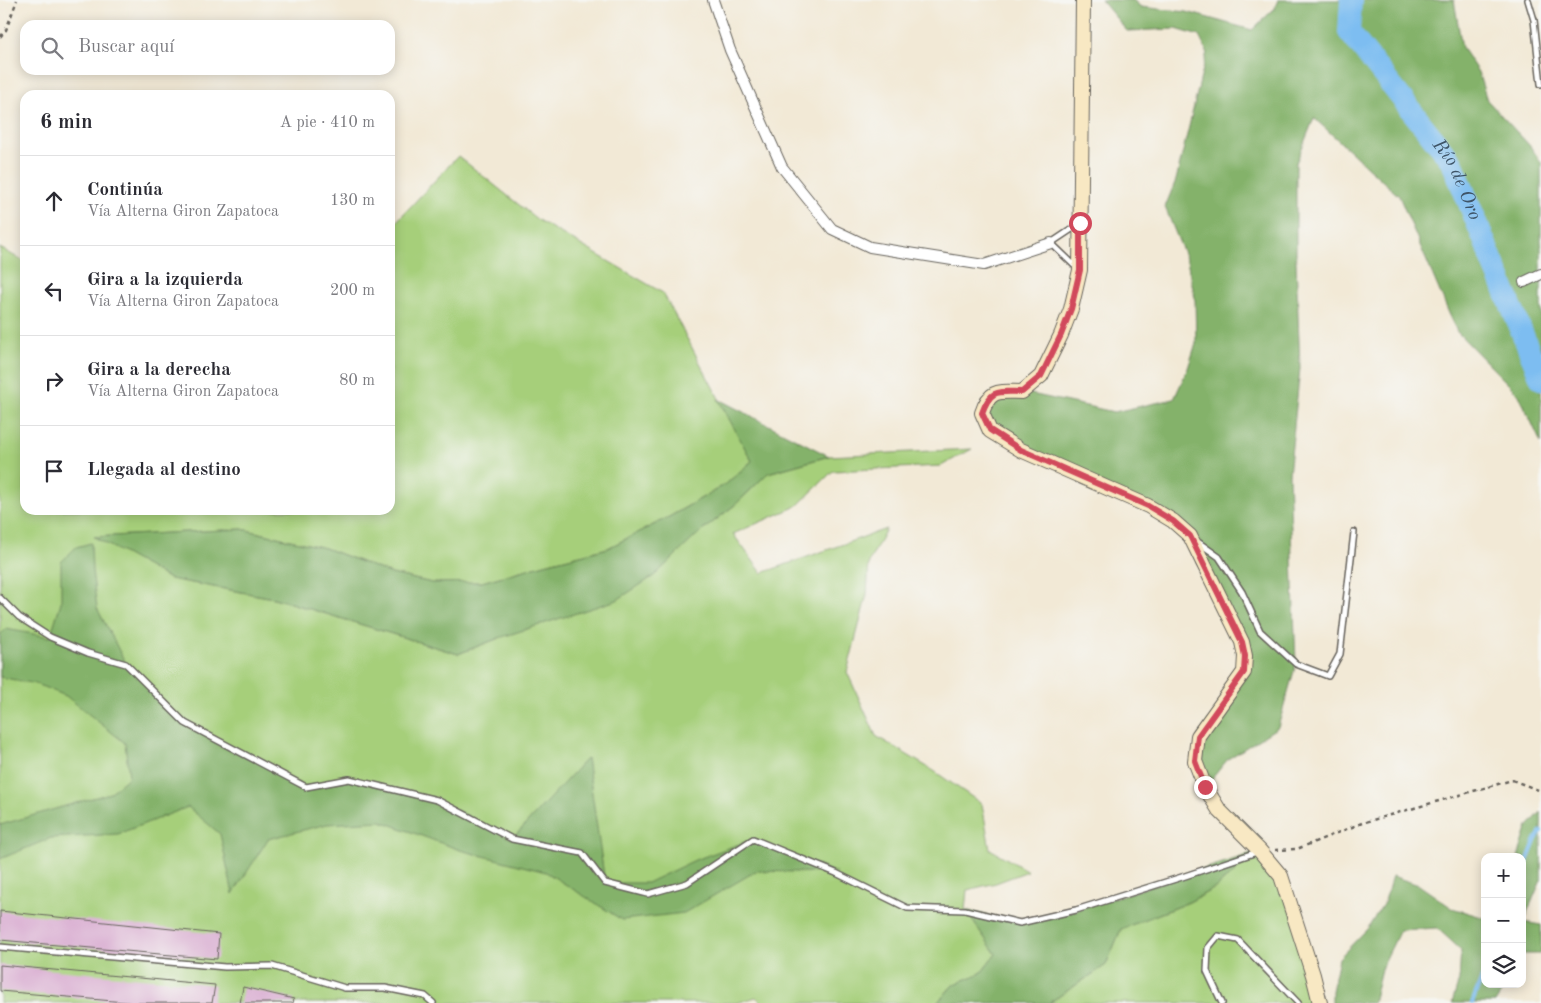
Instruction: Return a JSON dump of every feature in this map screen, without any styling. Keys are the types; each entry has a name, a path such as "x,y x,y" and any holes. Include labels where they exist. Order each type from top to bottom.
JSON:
{"street":[{"path":"713,0 730,50 782,167 832,229 870,247 984,265 1051,243"},
{"path":"1083,0 1080,270 1071,309 1041,376 1022,392 996,392 985,403 982,413 990,430 1021,450 1148,506 1173,521 1190,536 1242,642 1245,656 1244,672 1198,736 1195,761 1205,787 1219,810 1260,851 1281,876 1313,975 1320,1003"},
{"path":"1524,282 1541,274"}],"lane":[{"path":"1528,0 1534,20 1541,82"},
{"path":"1534,20 1541,23"},
{"path":"1080,223 1051,243 1080,270"},
{"path":"1190,536 1219,557 1242,592 1260,631 1296,664 1328,676 1340,654 1354,532"},
{"path":"0,598 19,617 50,637 88,653 126,664 185,723 306,787 349,779 437,800 512,839 582,853 605,883 648,894 687,883 753,839 836,873 907,908 965,910 1020,923 1076,910 1182,878 1260,851"},
{"path":"1222,1003 1207,972 1208,948 1218,936 1238,940 1298,1003"},
{"path":"0,947 225,967 272,966 345,988 385,988 425,996 433,1003"}],"path":[{"path":"0,37 6,30 17,0"},
{"path":"1260,851 1297,849 1362,823 1512,780 1541,791"}],"green space":[{"path":"1101,0 1133,0 1141,7 1187,12 1252,30 1274,9 1278,0 1454,0 1462,48 1478,72 1487,100 1530,146 1541,162 1541,443 1519,395 1457,332 1399,196 1314,118 1296,163 1296,261 1300,368 1289,475 1296,664 1278,727 1228,759 1205,787 1198,736 1244,672 1228,612 1173,521 990,431 985,403 1022,392 1114,412 1174,399 1188,368 1196,343 1195,298 1187,261 1165,207 1176,180 1207,52 1199,36 1176,29 1127,31"},
{"path":"458,156 538,220 663,293 752,461 726,484 669,517 608,548 482,582 432,583 392,574 325,548 242,529 95,537 170,579 274,598 458,654 499,638 698,534 736,504 768,473 829,456 972,449 941,466 833,471 797,506 733,534 762,573 886,529 869,562 867,594 847,672 876,736 934,771 982,804 990,849 1028,871 996,883 967,890 965,910 996,954 981,973 953,985 937,1003 762,1003 756,997 737,1003 0,1003 0,248 20,259 20,515 395,515 396,222"},
{"path":"718,399 829,456 768,473 736,504 698,534 654,576 617,600 499,638 458,654 274,598 170,579 94,537 242,529 325,548 392,574 432,583 482,582 608,548 669,517 726,484 752,461"},
{"path":"91,543 97,608 126,664 185,723 306,787 349,779 437,800 512,839 587,758 605,883 647,883 695,860 753,839 836,873 756,871 684,913 622,920 546,872 460,850 381,821 327,824 268,839 233,894 220,834 188,807 118,834 51,838 0,859 0,825 110,793 129,777 125,743 66,696 36,684 0,677 0,635 6,629 50,637 61,602 61,562 76,547"},
{"path":"1541,812 1541,880 1526,915 1526,853 1519,853 1528,826"},
{"path":"1260,851 1281,876 1320,1003 1049,1003 1106,965 1121,929 1189,902 1215,888"},
{"path":"1260,851 1215,888 1189,902 1121,929 1106,965 1049,1003 937,1003 953,985 981,973 996,954 965,910 1020,923 1076,910"},
{"path":"1392,876 1419,885 1452,908 1481,917 1481,988 1504,988 1495,1003 1452,1003 1459,980 1461,950 1437,928 1400,930 1381,969 1373,1003 1332,1003 1332,991 1339,958 1368,928 1385,901"},
{"path":"1526,922 1541,925 1541,954 1526,954"}],"building":[{"path":"0,911 219,934 217,959 0,940"},
{"path":"0,965 215,985 212,1003 136,1003 0,991"},
{"path":"243,987 294,999 293,1003 240,1003"}],"waterway":[{"name":"Río de Oro","path":"1351,0 1349,32 1452,162 1541,379"},
{"path":"1526,864 1536,839 1541,832"},
{"path":"1472,1003 1481,980"}],"route":[{"path":"1080,223 1080,270 1071,309 1041,376 1022,392 996,392 985,403 982,413 990,430 1021,450 1148,506 1173,521 1190,536 1242,642 1245,656 1244,672 1198,736 1195,761 1205,787"}]}
